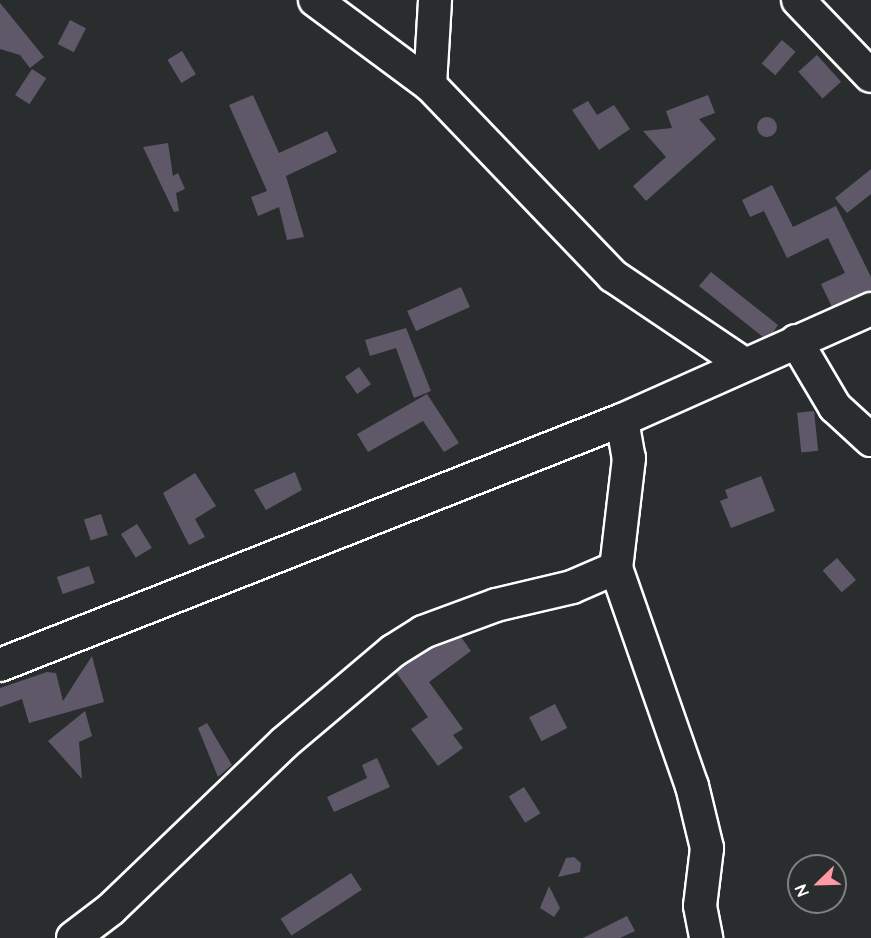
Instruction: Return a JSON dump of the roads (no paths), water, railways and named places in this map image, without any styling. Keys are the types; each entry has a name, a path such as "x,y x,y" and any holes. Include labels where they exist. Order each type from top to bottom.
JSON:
{"street":[{"path":"315,0 430,85 613,276 744,364"},
{"path":"430,85 435,0"},
{"path":"798,0 871,76"},
{"path":"0,664 622,420 871,309"},
{"path":"796,341 835,407 871,440"},
{"path":"622,420 629,458 616,568 692,786 707,848 700,906 706,938"},
{"path":"73,938 111,909 284,743 393,651 423,632 496,605 572,587 616,568"}]}
